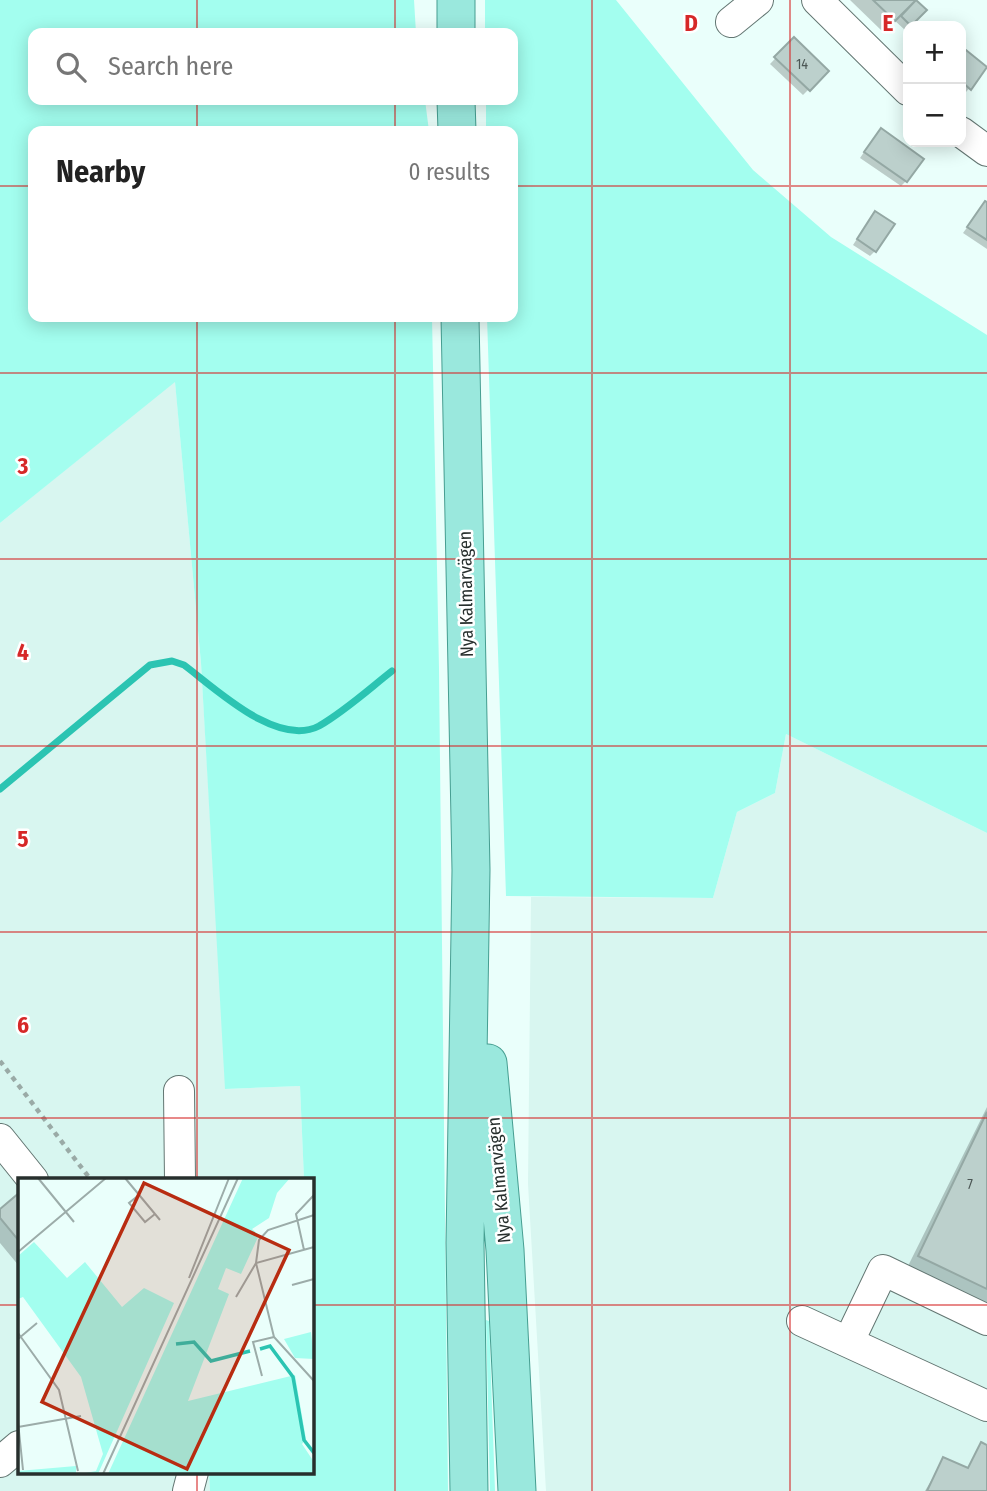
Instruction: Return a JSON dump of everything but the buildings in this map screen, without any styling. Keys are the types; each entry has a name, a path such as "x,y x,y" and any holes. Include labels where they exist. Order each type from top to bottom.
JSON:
{"main road":[{"path":"456,0 456,28"},
{"path":"456,105 457,126"},
{"name":"Nya Kalmarvägen","path":"460,322 471,870 465,1243 470,1491"},
{"name":"Nya Kalmarvägen","path":"471,870 505,1250 517,1491"}],"street":[{"path":"731,22 758,0"},
{"path":"817,0 903,85"},
{"path":"966,136 987,151"},
{"path":"179,1091 180,1178"},
{"path":"0,1139 31,1178"},
{"path":"849,1341 883,1270 987,1320"},
{"path":"802,1321 987,1406"},
{"path":"0,1462 18,1447"},
{"path":"188,1491 193,1474"}],"path":[{"path":"0,1061 89,1178"}],"shaded area":[{"path":"175,381 201,663 226,1089 300,1086 304,1178 18,1178 18,1474 209,1474 210,1491 0,1491 0,523"},
{"path":"786,734 987,833 987,1491 546,1491 528,1184 531,897 713,898 737,812 775,793"}],"green space":[{"path":"0,0 414,0 416,28 28,28 28,105 426,105 428,126 28,126 28,322 432,322 439,669 448,1491 210,1491 209,1474 313,1474 313,1178 304,1178 300,1086 225,1089 201,663 175,382 0,523"},
{"path":"485,0 616,0 753,170 831,237 987,335 987,833 786,734 775,793 737,812 713,898 506,896 487,322 518,322 518,126 486,126 486,105 518,105 518,28 485,28"},
{"path":"486,1320 489,1321 495,1491 490,1491"}],"waterway":[{"path":"0,789 150,665 172,661 184,665 247,712 285,729 302,731 329,720 392,671"}]}
